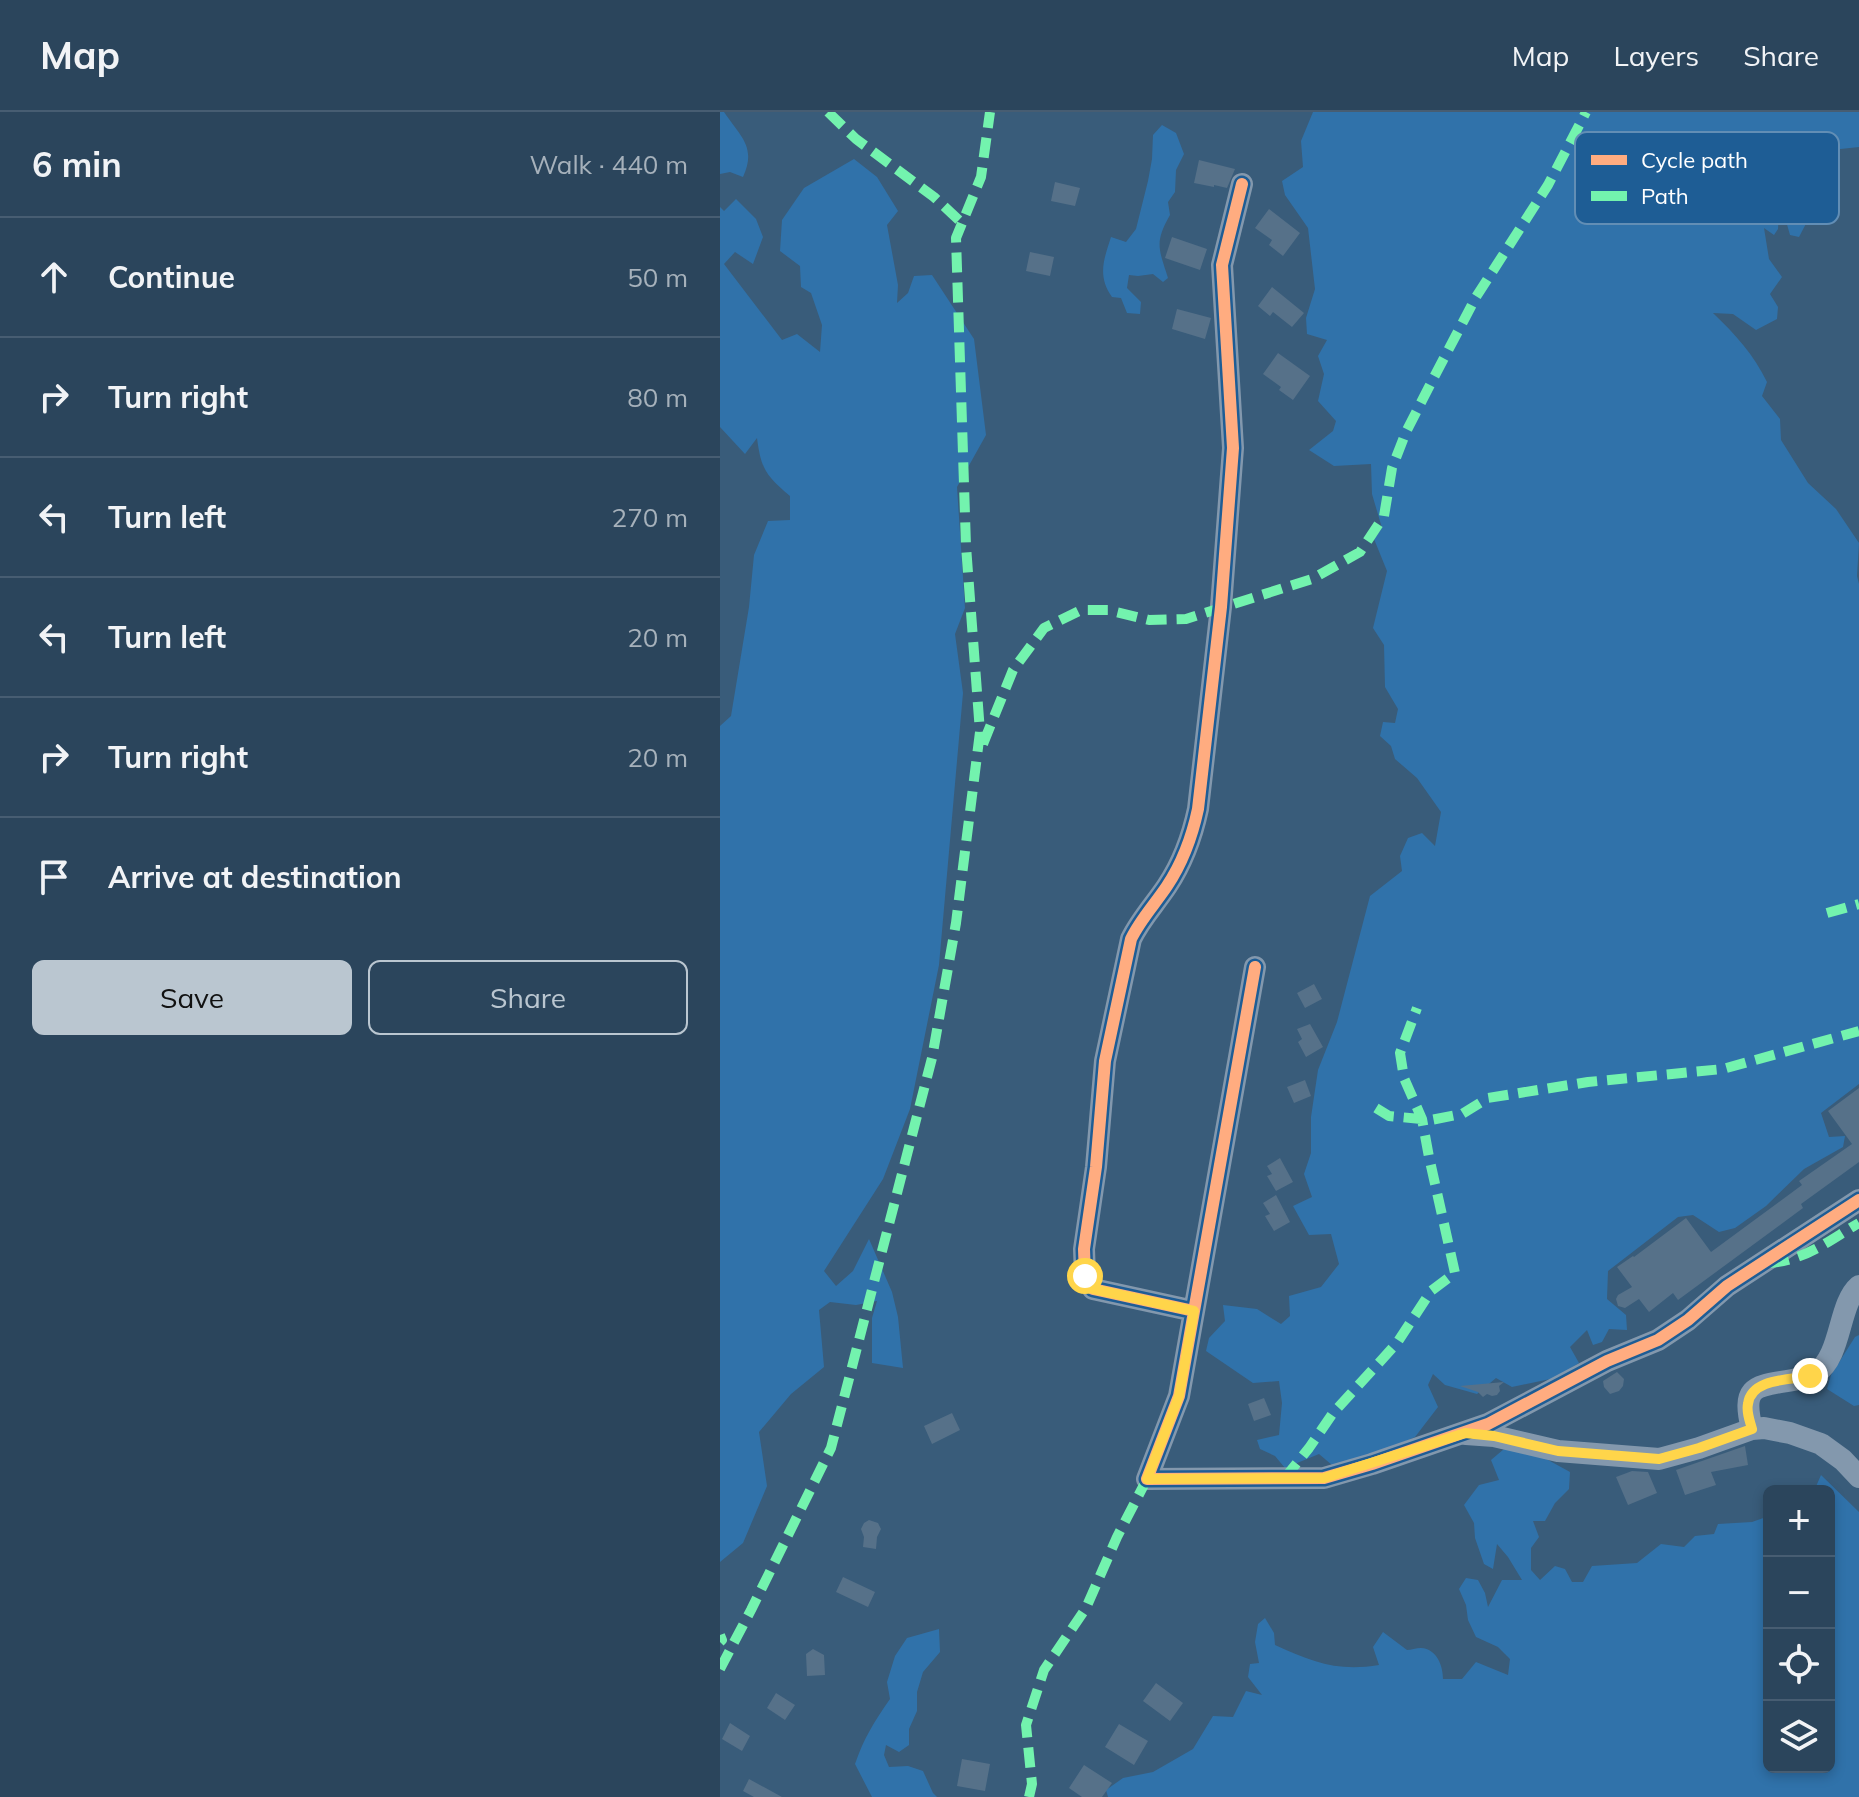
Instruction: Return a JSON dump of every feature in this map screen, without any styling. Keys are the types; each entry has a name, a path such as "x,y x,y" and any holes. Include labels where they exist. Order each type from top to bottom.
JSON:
{"street":[{"path":"1194,1311 1093,1289 1085,1276 1084,1249 1096,1167 1105,1061 1131,939 1182,861 1198,809 1221,607 1233,448 1222,265 1242,184"},
{"path":"1255,967 1179,1396 1147,1479 1324,1478 1465,1433 1494,1436 1558,1451 1659,1459 1752,1429 1775,1430 1821,1444 1859,1477"},
{"path":"1438,1442 1488,1424 1607,1361 1658,1340 1738,1279 1859,1200"},
{"path":"1752,1429 1747,1406 1751,1394 1766,1384 1810,1376 1822,1367 1851,1296 1859,1286"}],"shaded area":[{"path":"720,112 724,112 745,142 748,158 743,177 730,172 720,174"},
{"path":"1313,112 1859,112 1859,147 1839,149 1839,132 1575,132 1575,224 1778,224 1774,235 1764,228 1769,259 1782,277 1770,294 1778,307 1777,319 1756,330 1733,314 1713,313 1743,345 1762,372 1767,382 1762,396 1780,419 1781,440 1808,483 1836,509 1859,543 1859,1084 1821,1113 1829,1137 1845,1136 1843,1147 1804,1169 1766,1206 1735,1228 1719,1232 1693,1215 1678,1217 1608,1271 1607,1299 1626,1315 1627,1330 1609,1329 1602,1342 1593,1345 1587,1330 1570,1347 1579,1363 1555,1378 1512,1387 1496,1378 1477,1394 1445,1385 1433,1374 1428,1385 1438,1407 1415,1437 1357,1463 1332,1465 1319,1454 1285,1468 1275,1456 1260,1449 1257,1440 1279,1435 1282,1403 1279,1381 1253,1383 1206,1351 1209,1338 1225,1321 1223,1305 1257,1309 1281,1324 1290,1316 1289,1296 1321,1287 1339,1264 1331,1234 1309,1235 1293,1206 1312,1197 1304,1174 1311,1153 1311,1117 1318,1070 1337,1022 1370,896 1402,871 1400,856 1408,838 1422,833 1435,846 1441,812 1417,778 1395,759 1391,746 1380,736 1383,722 1395,723 1398,709 1385,687 1384,645 1373,628 1387,571 1374,539 1382,528 1372,494 1371,464 1334,466 1309,450 1333,431 1336,421 1318,401 1324,374 1318,356 1327,340 1307,334 1306,318 1315,289 1308,228 1285,195 1282,181 1303,167 1301,141"},
{"path":"1162,125 1176,133 1184,154 1176,170 1175,192 1168,202 1170,215 1160,240 1160,253 1168,278 1163,282 1153,274 1129,275 1127,288 1141,302 1140,314 1127,313 1121,298 1112,297 1107,289 1103,275 1104,260 1111,237 1126,242 1136,229 1152,159 1153,135"},
{"path":"854,159 877,177 898,211 887,225 898,285 897,303 908,293 914,276 932,275 974,339 986,435 957,487 965,608 955,634 963,693 939,965 910,1109 883,1179 824,1271 836,1286 853,1271 869,1239 892,1292 903,1368 872,1363 872,1318 877,1301 856,1305 830,1302 819,1310 824,1367 791,1394 759,1432 767,1486 743,1543 720,1562 720,726 731,716 749,607 754,555 768,521 790,520 790,496 766,471 757,438 745,454 720,427 720,207 724,211 736,199 756,219 763,237 753,264 735,252 724,264 782,340 797,334 820,352 822,325 811,293 801,287 800,266 780,251 782,220 804,188"},
{"path":"1787,224 1806,224 1799,237 1790,235"},
{"path":"1859,1335 1859,1405 1854,1406 1827,1389 1831,1375"},
{"path":"1504,1449 1539,1455 1570,1472 1569,1489 1555,1503 1545,1521 1533,1521 1539,1537 1531,1548 1531,1570 1540,1580 1555,1566 1565,1569 1572,1582 1583,1582 1592,1566 1637,1563 1661,1544 1684,1547 1695,1536 1714,1534 1718,1524 1752,1522 1763,1518 1763,1773 1835,1773 1835,1489 1859,1512 1859,1797 1108,1797 1106,1790 1123,1778 1153,1772 1193,1749 1213,1716 1233,1717 1246,1691 1262,1695 1248,1677 1250,1664 1259,1663 1255,1642 1258,1624 1265,1618 1274,1633 1275,1645 1326,1664 1351,1667 1379,1665 1373,1647 1383,1632 1407,1650 1421,1648 1431,1651 1440,1664 1443,1679 1462,1679 1476,1662 1508,1675 1510,1659 1498,1647 1476,1637 1459,1589 1466,1578 1478,1580 1488,1607 1502,1580 1522,1580 1497,1544 1493,1569 1484,1564 1475,1538 1474,1523 1464,1505 1479,1485 1499,1480 1491,1460"},
{"path":"1821,1475 1831,1485 1817,1485"},
{"path":"939,1629 940,1652 923,1672 917,1692 917,1711 909,1729 909,1745 899,1752 886,1745 884,1755 889,1767 908,1766 923,1771 937,1797 872,1797 855,1764 870,1730 890,1699 887,1682 895,1656 907,1638"}],"building":[{"path":"1199,160 1235,169 1227,188 1194,183"},
{"path":"1055,182 1080,188 1075,206 1051,201"},
{"path":"1269,209 1300,233 1283,256 1269,245 1272,240 1255,228"},
{"path":"1172,237 1207,249 1200,270 1165,258"},
{"path":"1030,252 1054,257 1050,276 1026,271"},
{"path":"1272,287 1304,313 1292,327 1273,312 1270,316 1258,306"},
{"path":"1177,309 1211,318 1205,339 1172,329"},
{"path":"1278,353 1310,376 1293,400 1263,374"},
{"path":"1314,984 1322,999 1305,1008 1297,993"},
{"path":"1310,1024 1323,1047 1306,1057 1298,1042 1302,1039 1297,1029"},
{"path":"1305,1080 1311,1096 1294,1103 1287,1087"},
{"path":"1859,1088 1859,1162 1801,1204 1803,1208 1678,1300 1673,1293 1649,1312 1639,1299 1625,1308 1618,1306 1618,1295 1632,1287 1617,1267 1686,1218 1711,1252 1802,1185 1799,1181 1852,1144 1828,1111"},
{"path":"1280,1158 1293,1182 1276,1191 1267,1176 1272,1174 1267,1166"},
{"path":"1276,1195 1290,1222 1274,1231 1265,1216 1270,1214 1263,1203"},
{"path":"1617,1372 1624,1379 1623,1386 1610,1394 1603,1381"},
{"path":"1504,1382 1499,1386 1497,1395 1487,1394 1483,1397 1460,1386"},
{"path":"1264,1398 1271,1415 1254,1421 1248,1404"},
{"path":"952,1413 960,1430 932,1444 924,1426"},
{"path":"1745,1446 1748,1465 1711,1472 1716,1485 1685,1495 1676,1470"},
{"path":"1632,1471 1648,1472 1657,1493 1628,1505 1616,1477"},
{"path":"869,1520 878,1523 881,1529 876,1549 863,1547 861,1529"},
{"path":"843,1577 875,1592 868,1607 836,1592"},
{"path":"813,1649 824,1655 825,1675 807,1676 806,1654"},
{"path":"1156,1683 1183,1703 1170,1721 1143,1701"},
{"path":"776,1693 795,1705 785,1720 767,1708"},
{"path":"730,1723 750,1736 742,1751 722,1739"},
{"path":"1119,1724 1148,1741 1134,1765 1105,1747"},
{"path":"962,1759 990,1764 985,1791 957,1786"},
{"path":"1084,1765 1112,1783 1102,1797 1082,1797 1069,1788"},
{"path":"749,1779 782,1797 754,1797 743,1791"}],"marked path":[{"path":"828,112 856,139 934,197 962,223"},
{"path":"720,1669 831,1448 932,1058 956,923 980,732 966,546 956,238 981,177 990,112"},
{"path":"1576,132 1586,112"},
{"path":"983,744 1013,670 1044,628 1081,610 1108,610 1149,620 1186,619 1312,579 1360,552 1384,516 1392,468 1432,381 1476,297 1548,185 1575,133"},
{"path":"1827,913 1859,904"},
{"path":"1284,1479 1333,1413 1397,1343 1431,1291 1455,1273 1422,1119 1404,1078 1400,1053 1417,1008"},
{"path":"1376,1108 1389,1116 1431,1120 1462,1114 1488,1098 1588,1082 1723,1069 1859,1031"},
{"path":"1769,1263 1806,1254 1859,1223"},
{"path":"1029,1797 1032,1784 1026,1725 1044,1670 1086,1608 1147,1479"},
{"path":"720,1635 720,1642"}],"cycle path":[{"path":"1194,1311 1093,1289 1085,1276 1084,1249 1096,1167 1105,1061 1131,939 1178,868 1198,809 1221,607 1233,448 1222,265 1242,184"},
{"path":"1255,967 1179,1396 1147,1479 1324,1478 1488,1424 1607,1361 1658,1340 1688,1320 1727,1286 1859,1200"}],"route":[{"path":"1085,1276 1093,1289 1194,1311 1179,1396 1147,1479 1324,1478 1465,1433 1494,1436 1558,1451 1659,1459 1752,1429 1747,1406 1755,1390 1766,1384 1810,1376"}]}
